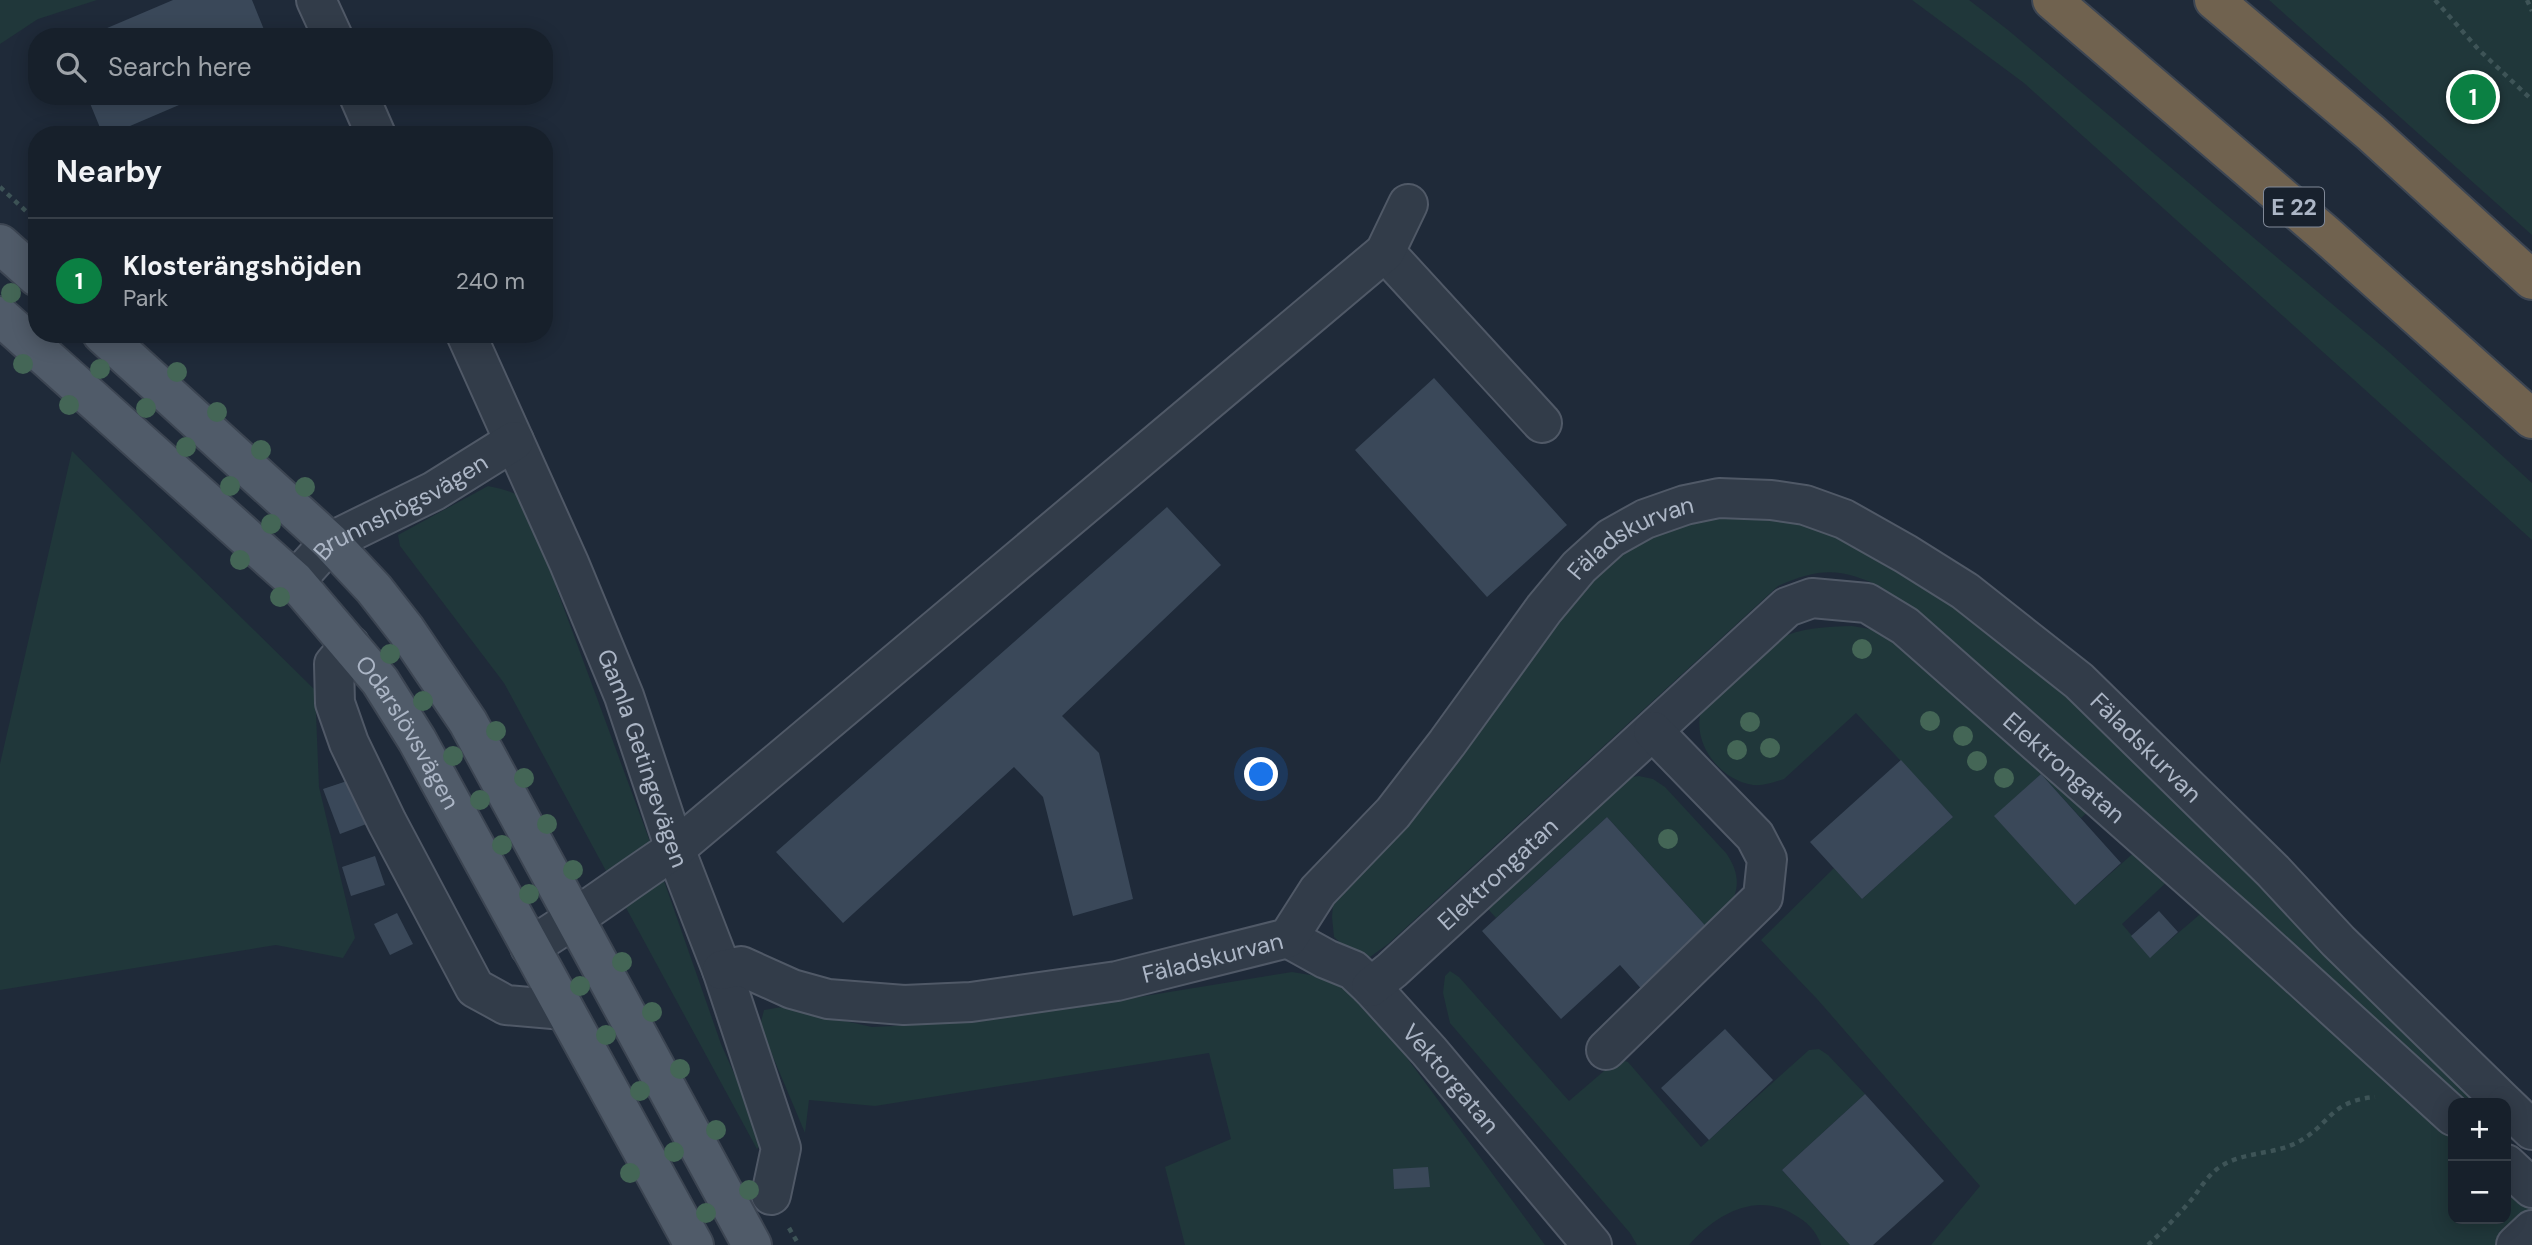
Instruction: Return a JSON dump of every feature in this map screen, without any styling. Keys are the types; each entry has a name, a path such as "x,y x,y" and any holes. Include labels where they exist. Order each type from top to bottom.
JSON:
{"highway":[{"name":"E 22","path":"2052,0 2325,234 2532,419"},
{"path":"2214,0 2371,133 2532,280"}],"main road":[{"path":"0,244 28,269"},
{"name":"Odarslövsvägen","path":"0,316 28,341"},
{"name":"Odarslövsvägen","path":"30,343 295,581 380,681 417,740 694,1245"},
{"path":"112,343 330,542 374,589 406,630 468,722 752,1245"}],"street":[{"path":"317,0 329,28"},
{"path":"363,105 372,126"},
{"path":"530,947 575,920 605,895 675,849 1385,252 1408,204"},
{"path":"1385,252 1542,423"},
{"name":"Gamla Getingevägen","path":"470,343 569,563 624,696 675,849 796,1150 771,1195"},
{"name":"Brunnshögsvägen","path":"295,581 330,542 433,491 514,441"},
{"name":"Fäladskurvan","path":"722,970 741,966 792,989 828,999 904,1005 971,1002 1117,981 1288,938 1318,891 1393,813 1579,567 1611,538 1645,519 1685,505 1719,498 1770,500 1805,505 1844,519 1906,554 1965,591 2079,681 2499,1098"},
{"name":"Elektrongatan","path":"1371,987 1654,732 1787,607 1812,598 1867,603 1905,626 1926,644 2241,923 2448,1111"},
{"path":"349,645 334,664 335,704 349,743 387,822 475,988 506,1005 564,1010"},
{"path":"1606,1050 1763,897 1767,859 1755,836 1654,732"},
{"name":"Vektorgatan","path":"1288,938 1353,970 1371,987 1429,1051 1592,1245"},
{"name":"Fäladskurvan","path":"2511,1110 2532,1130"},
{"path":"2511,1169 2532,1188"},
{"path":"2516,1245 2532,1230"}],"path":[{"path":"2435,0 2478,49 2532,100"},
{"path":"2527,0 2532,11"},
{"path":"0,187 28,213"},
{"path":"2148,1245 2219,1167 2247,1156 2282,1149 2296,1143 2340,1106 2352,1100 2392,1096 2420,1086"}],"green space":[{"path":"0,0 97,0 38,19 0,44"},
{"path":"1912,0 1969,0 2390,353 2532,483 2532,540 2024,83"},
{"path":"2269,0 2532,0 2532,235"},
{"path":"72,451 315,690 319,787 355,938 343,958 276,945 0,990 0,764"},
{"path":"488,486 519,496 528,503 537,518 556,587 721,1044 764,1141 757,1149 504,683 400,546 398,535"},
{"path":"1703,516 1790,521 1840,535 1955,602 2115,728 2489,1098 2450,1098 1883,588 1855,577 1831,572 1807,575 1778,586 1388,944 1370,957 1350,951 1334,937 1333,905 1511,686 1596,571 1662,527"},
{"path":"1852,626 1876,630 1901,643 2093,807 2081,818 2041,774 1995,816 2075,905 2138,849 2171,878 2122,924 2150,957 2205,910 2448,1131 2448,1224 2511,1224 2511,1190 2530,1211 2529,1219 2504,1245 1931,1245 1980,1186 1818,1000 1761,940 1834,868 1862,899 1953,817 1856,713 1784,779 1765,784 1753,785 1730,776 1711,758 1701,736 1699,723 1705,703 1755,655 1785,636 1818,628"},
{"path":"1639,776 1653,779 1665,787 1726,853 1733,865 1737,885 1735,895 1712,933 1607,817 1496,918 1481,901 1624,778"},
{"path":"1450,971 1459,977 1569,1101 1618,1059 1628,1062 1701,1147 1809,1050 1819,1049 1828,1055 1865,1094 1782,1170 1850,1245 1821,1245 1814,1231 1803,1220 1779,1208 1764,1205 1750,1206 1723,1216 1689,1245 1637,1245 1630,1233 1450,1023 1443,993 1445,976"},
{"path":"1292,972 1329,978 1347,987 1396,1043 1545,1245 1185,1245 1165,1167 1231,1139 1209,1053 875,1106 809,1100 805,1133 760,1026 764,1010 782,1007 872,1027 933,1024 1096,1004"}],"building":[{"path":"173,0 252,0 263,28 107,28"},
{"path":"91,105 179,105 130,126 99,126"},
{"path":"1434,378 1567,525 1487,597 1355,450"},
{"path":"1167,507 1221,565 1062,716 1099,753 1133,899 1073,916 1043,797 1014,767 843,923 776,852"},
{"path":"1901,760 1953,817 1862,899 1810,842"},
{"path":"2041,774 2121,863 2075,905 1994,816"},
{"path":"353,779 369,823 340,834 323,789"},
{"path":"1607,817 1712,933 1645,993 1620,965 1561,1019 1482,931"},
{"path":"375,856 385,885 351,896 342,867"},
{"path":"2159,911 2178,932 2150,958 2131,936"},
{"path":"397,913 413,944 390,955 374,924"},
{"path":"1725,1029 1773,1080 1709,1140 1661,1088"},
{"path":"1865,1094 1944,1181 1873,1245 1850,1245 1782,1170"},
{"path":"1428,1167 1430,1187 1394,1189 1393,1169"}],"place":[{"name":"Klosterängshöjden","path":"2473,97"}]}
